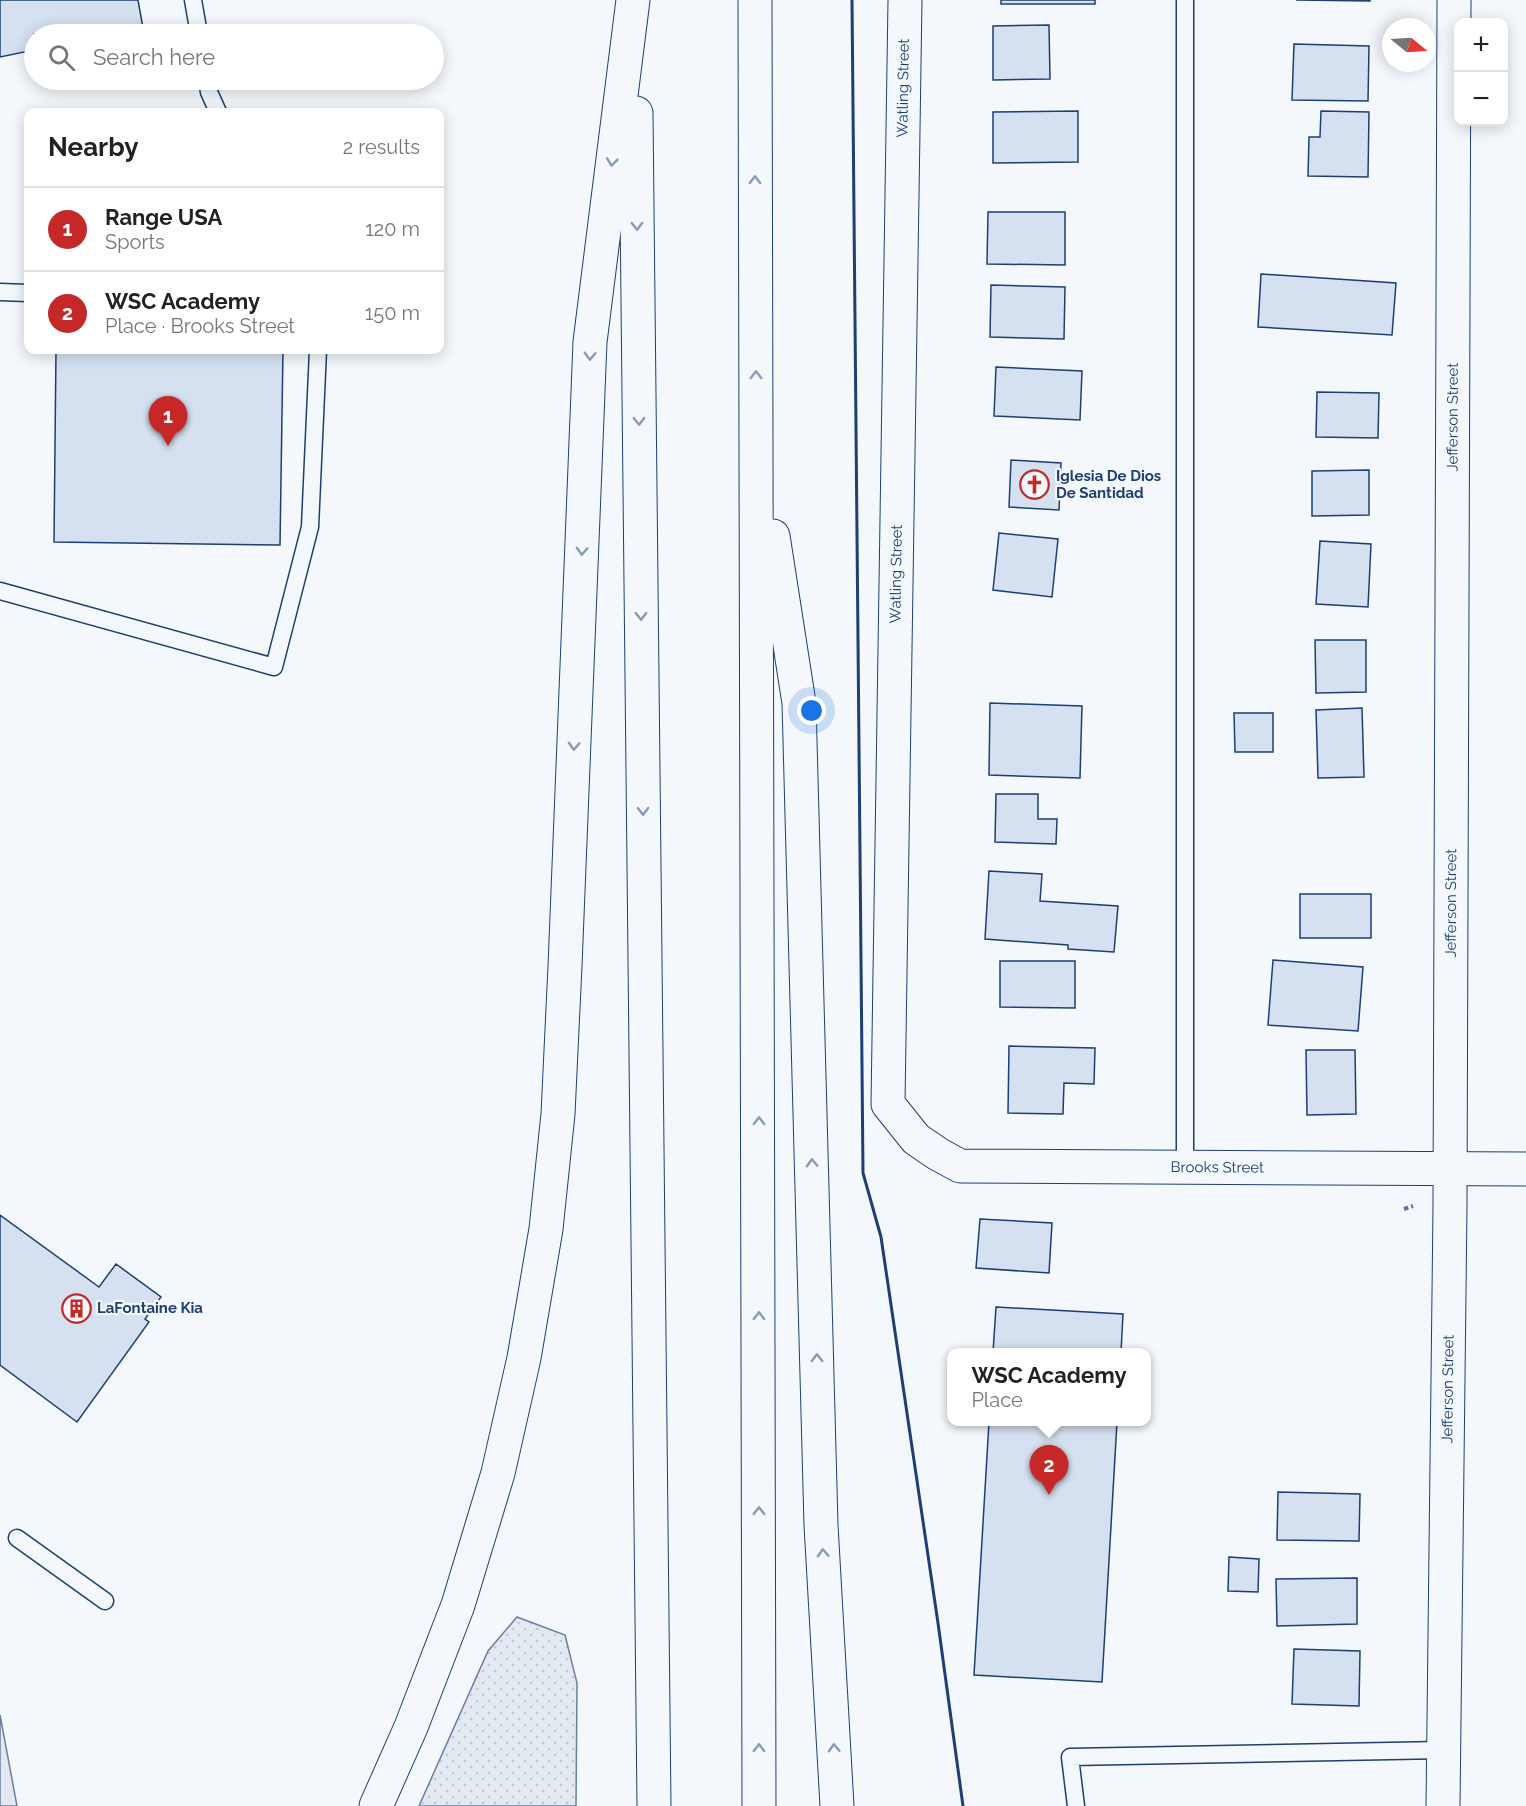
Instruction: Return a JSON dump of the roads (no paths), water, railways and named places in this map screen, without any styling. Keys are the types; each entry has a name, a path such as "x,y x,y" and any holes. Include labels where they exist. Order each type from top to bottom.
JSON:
{"main road":[{"path":"376,1806 411,1727 458,1605 498,1473 524,1358 546,1229 558,1114 566,966 590,342 634,0"},
{"path":"634,0 654,1806"},
{"path":"755,0 759,1806"},
{"name":"Watling Street","path":"905,0 888,1104 916,1139"},
{"name":"Jefferson Street","path":"1443,1806 1451,1168 1454,0"},
{"path":"756,434 800,703 821,1525 837,1806"},
{"name":"Brooks Street","path":"916,1139 960,1166 1526,1169"}],"lane":[{"path":"193,0 197,24"},
{"path":"1185,0 1185,1166"},
{"path":"209,90 216,108"},
{"path":"0,292 24,293"},
{"path":"0,591 274,667 310,527 318,354"},
{"path":"17,1538 105,1601"},
{"path":"1076,1806 1070,1757 1443,1750"}],"place":[{"name":"Range USA","path":"168,446"},
{"name":"Iglesia De Dios De Santidad","path":"1035,485"},
{"name":"LaFontaine Kia","path":"76,1308"},
{"name":"WSC Academy","path":"1049,1495"}]}
